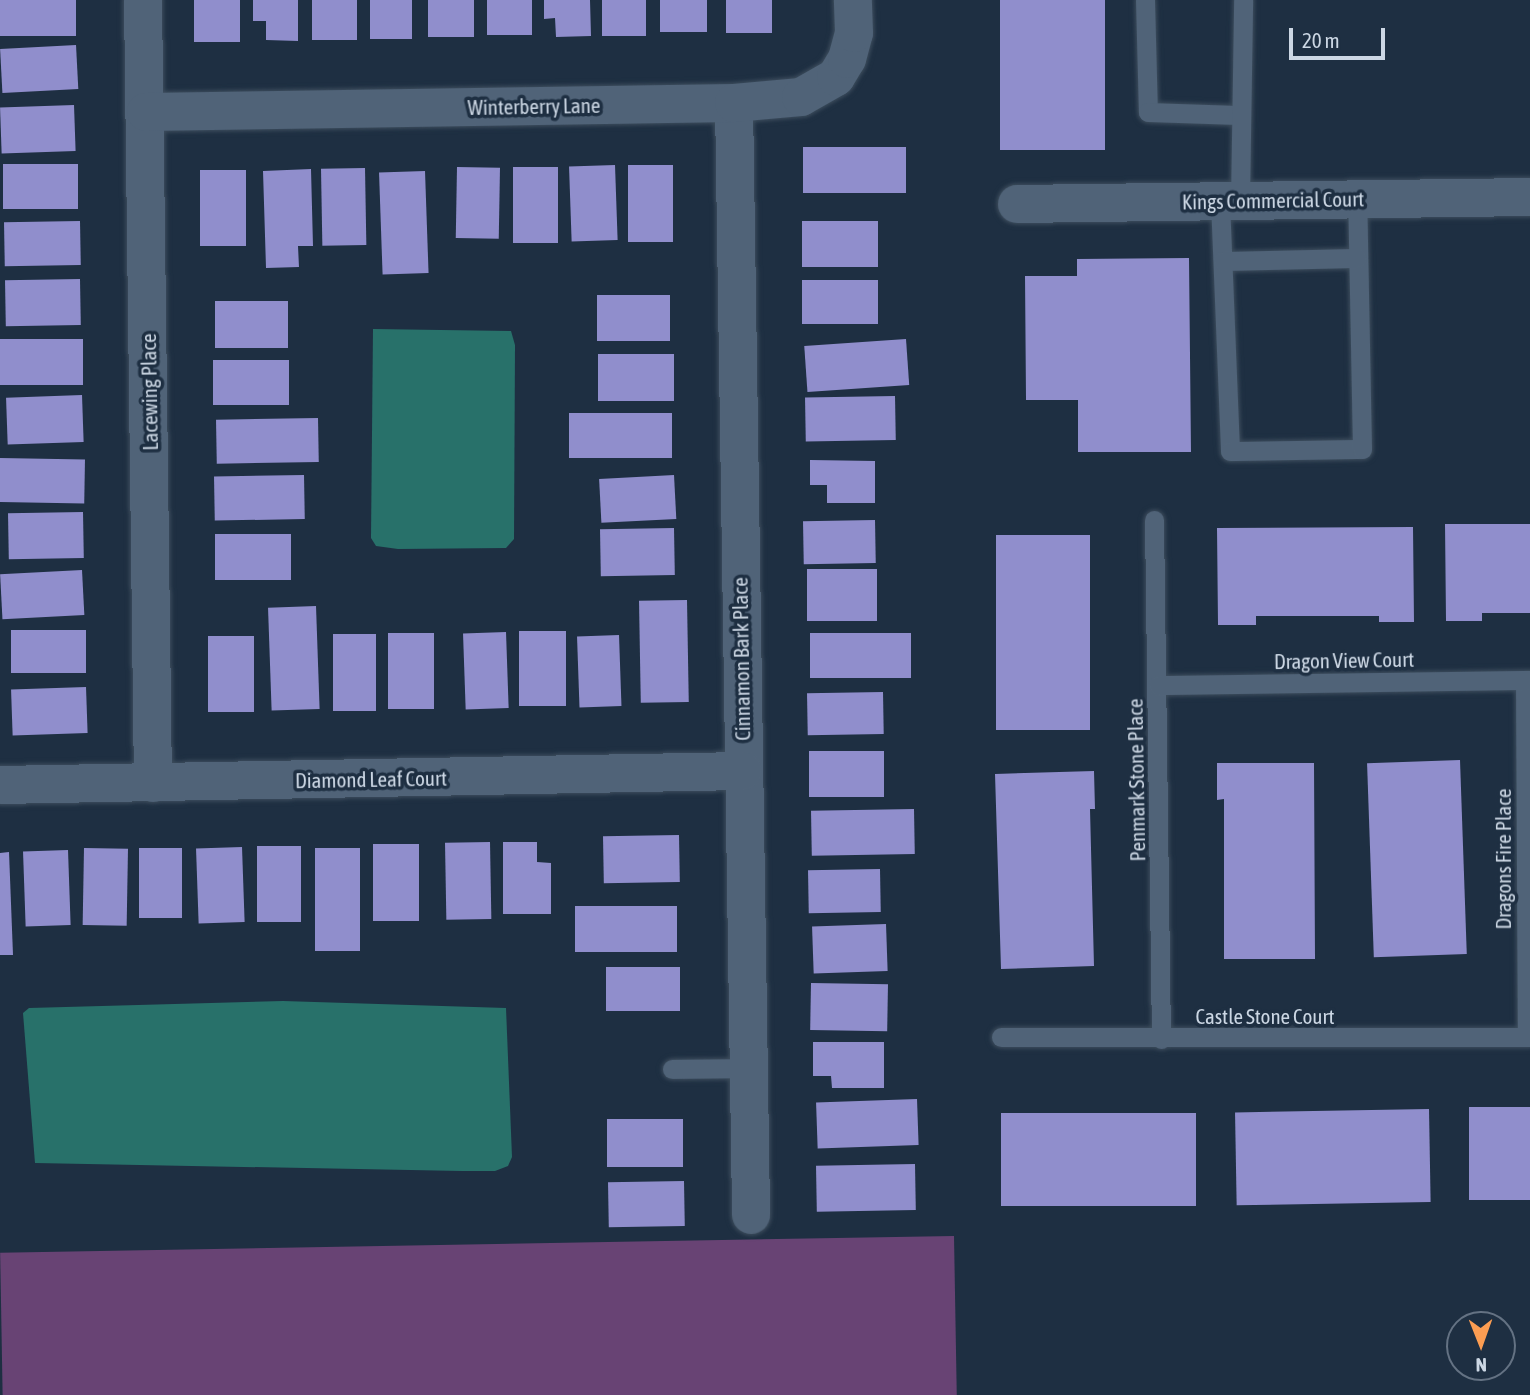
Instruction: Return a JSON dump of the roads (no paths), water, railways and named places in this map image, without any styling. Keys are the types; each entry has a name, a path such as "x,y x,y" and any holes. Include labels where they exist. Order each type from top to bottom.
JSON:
{"street":[{"name":"Lacewing Place","path":"143,0 153,783"},
{"name":"Winterberry Lane","path":"146,112 734,103 801,97 836,77 854,33 853,0"},
{"name":"Cinnamon Bark Place","path":"734,103 751,1215"},
{"name":"Kings Commercial Court","path":"1017,204 1530,197"},
{"name":"Diamond Leaf Court","path":"0,785 743,771"}],"lane":[{"path":"1145,0 1149,112 1238,116"},
{"path":"1243,0 1238,116 1223,261 1230,451 1362,449 1357,199"},
{"path":"1223,261 1357,258"},
{"name":"Penmark Stone Place","path":"1154,520 1161,1039"},
{"name":"Dragon View Court","path":"1158,685 1527,680"},
{"name":"Dragons Fire Place","path":"1527,680 1529,1037"},
{"name":"Castle Stone Court","path":"1000,1037 1529,1037"},
{"path":"672,1069 749,1068"}]}
